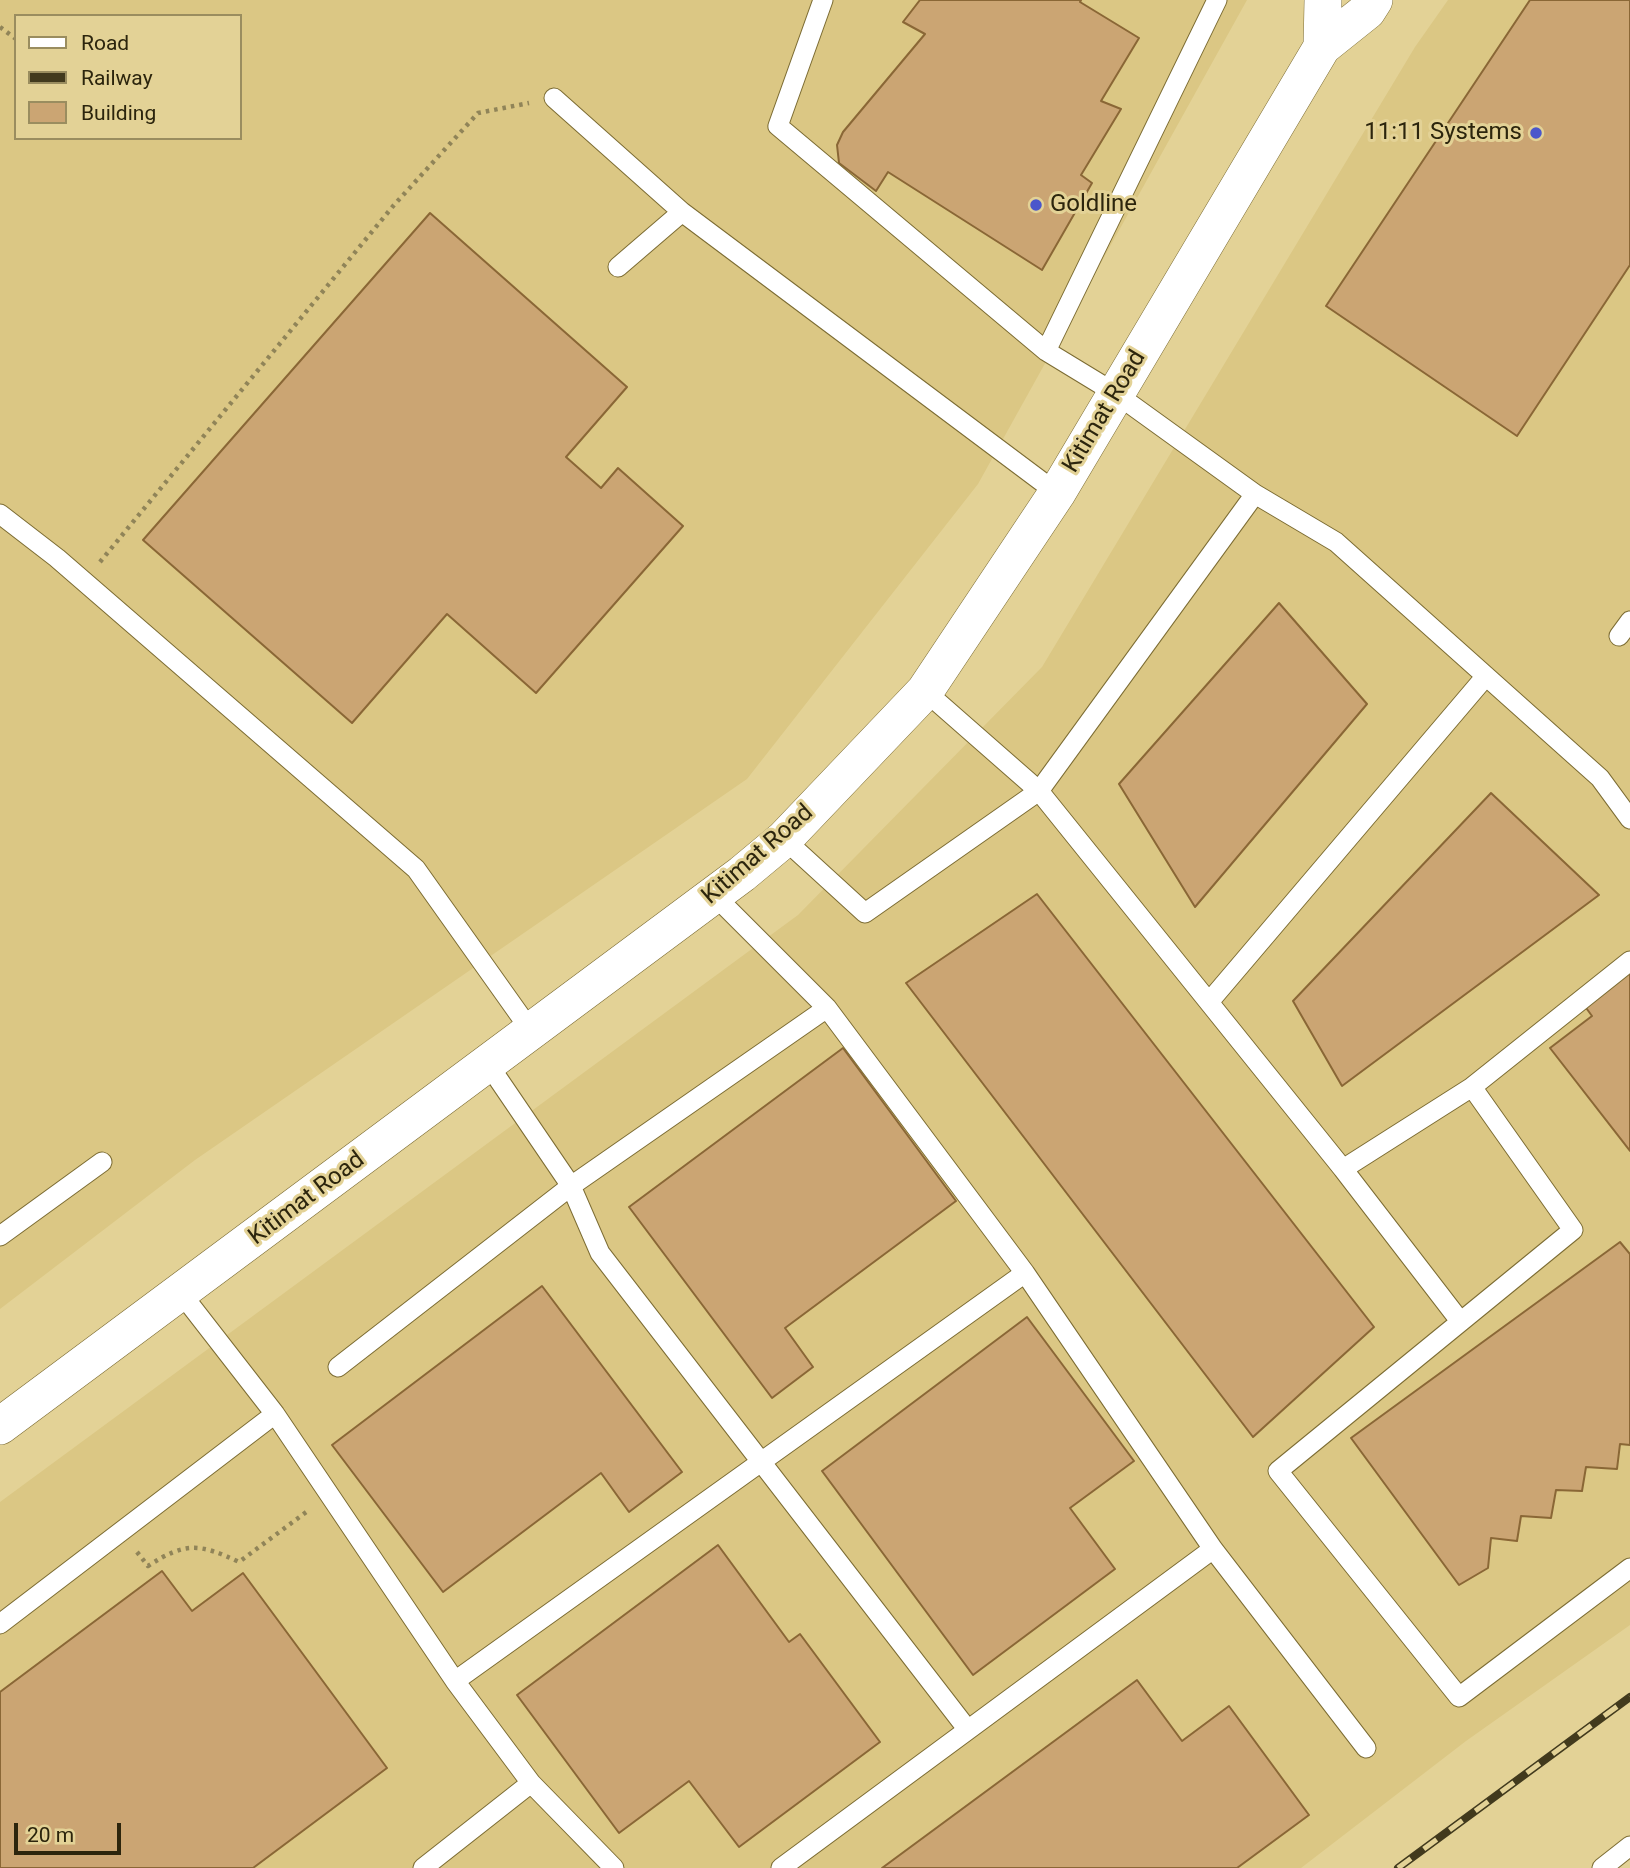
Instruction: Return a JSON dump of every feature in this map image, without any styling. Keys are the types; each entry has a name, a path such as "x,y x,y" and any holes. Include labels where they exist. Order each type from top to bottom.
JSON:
{"street":[{"name":"Kitimat Road","path":"1322,47 1323,0"},
{"name":"Kitimat Road","path":"0,1426 488,1064 784,839 925,691 1057,493 1322,47 1367,11 1374,0"}],"lane":[{"path":"823,0 778,126 1046,351 1115,393 1255,494 1336,542 1600,778 1630,819"},
{"path":"1046,351 1217,0"},
{"path":"554,98 682,212 1057,493"},
{"path":"618,267 682,212"},
{"path":"784,839 865,913 1039,791 1255,494"},
{"path":"0,514 83,582 416,869 531,1031"},
{"path":"1209,1002 1486,676"},
{"path":"925,691 1039,791 1343,1169 1460,1321"},
{"path":"713,894 827,1008 1025,1273 1213,1549 1366,1748"},
{"path":"1343,1169 1472,1087 1630,961"},
{"path":"338,1367 571,1186 827,1008"},
{"path":"488,1064 571,1186 600,1253 968,1730"},
{"path":"1472,1087 1573,1230 1278,1471 1459,1697 1630,1568"},
{"path":"0,1236 102,1162"},
{"path":"455,1681 1025,1273"},
{"path":"181,1293 275,1414 455,1681 531,1783 610,1867"},
{"path":"0,1624 275,1414"},
{"path":"782,1868 1213,1549"},
{"path":"423,1868 531,1783"},
{"path":"1602,1868 1630,1846"}],"path":[{"path":"0,27 14,38"},
{"path":"83,582 394,205 478,113 554,98"},
{"path":"121,1531 148,1566 175,1548 190,1547 212,1549 239,1562 330,1495"}],"shaded area":[{"path":"0,0 1247,0 978,484 747,779 195,1160 0,1309"},
{"path":"1448,0 1630,0 1630,1625 1466,1741 1301,1868 0,1868 0,1502 798,915 1042,667 1415,47"}],"building":[{"path":"920,0 1081,0 1080,2 1139,38 1101,101 1121,109 1081,175 1092,183 1042,270 888,172 876,191 839,163 837,145 843,132 925,34 903,22"},
{"name":"11:11 Systems","path":"1530,0 1630,0 1630,265 1517,436 1326,306"},
{"path":"430,213 627,387 566,457 601,488 618,468 683,526 536,693 447,614 352,723 143,540"},
{"path":"1279,603 1367,704 1195,907 1119,784"},
{"path":"1491,793 1599,895 1342,1086 1293,1001"},
{"path":"1037,894 1374,1327 1253,1437 906,983"},
{"path":"1630,968 1630,1151 1550,1048 1592,1016 1584,1005"},
{"path":"843,1048 956,1201 785,1328 813,1367 772,1398 629,1207"},
{"path":"1620,1242 1630,1254 1630,1445 1620,1444 1617,1469 1586,1467 1582,1491 1556,1490 1551,1518 1521,1516 1517,1541 1491,1538 1488,1568 1459,1585 1351,1438"},
{"path":"542,1286 682,1472 629,1512 601,1473 443,1592 332,1445"},
{"path":"1027,1317 1134,1461 1070,1508 1115,1569 973,1675 822,1471"},
{"path":"718,1545 789,1642 800,1634 880,1742 739,1847 689,1781 619,1833 517,1695"},
{"path":"162,1571 192,1611 243,1573 387,1768 253,1868 0,1868 0,1692"},
{"path":"1137,1680 1182,1741 1229,1706 1309,1815 1237,1868 882,1868"}],"railway":[{"path":"1398,1868 1630,1697"}],"place":[{"name":"11:11 Systems","path":"1536,133"},
{"name":"Goldline","path":"1036,205"}]}
